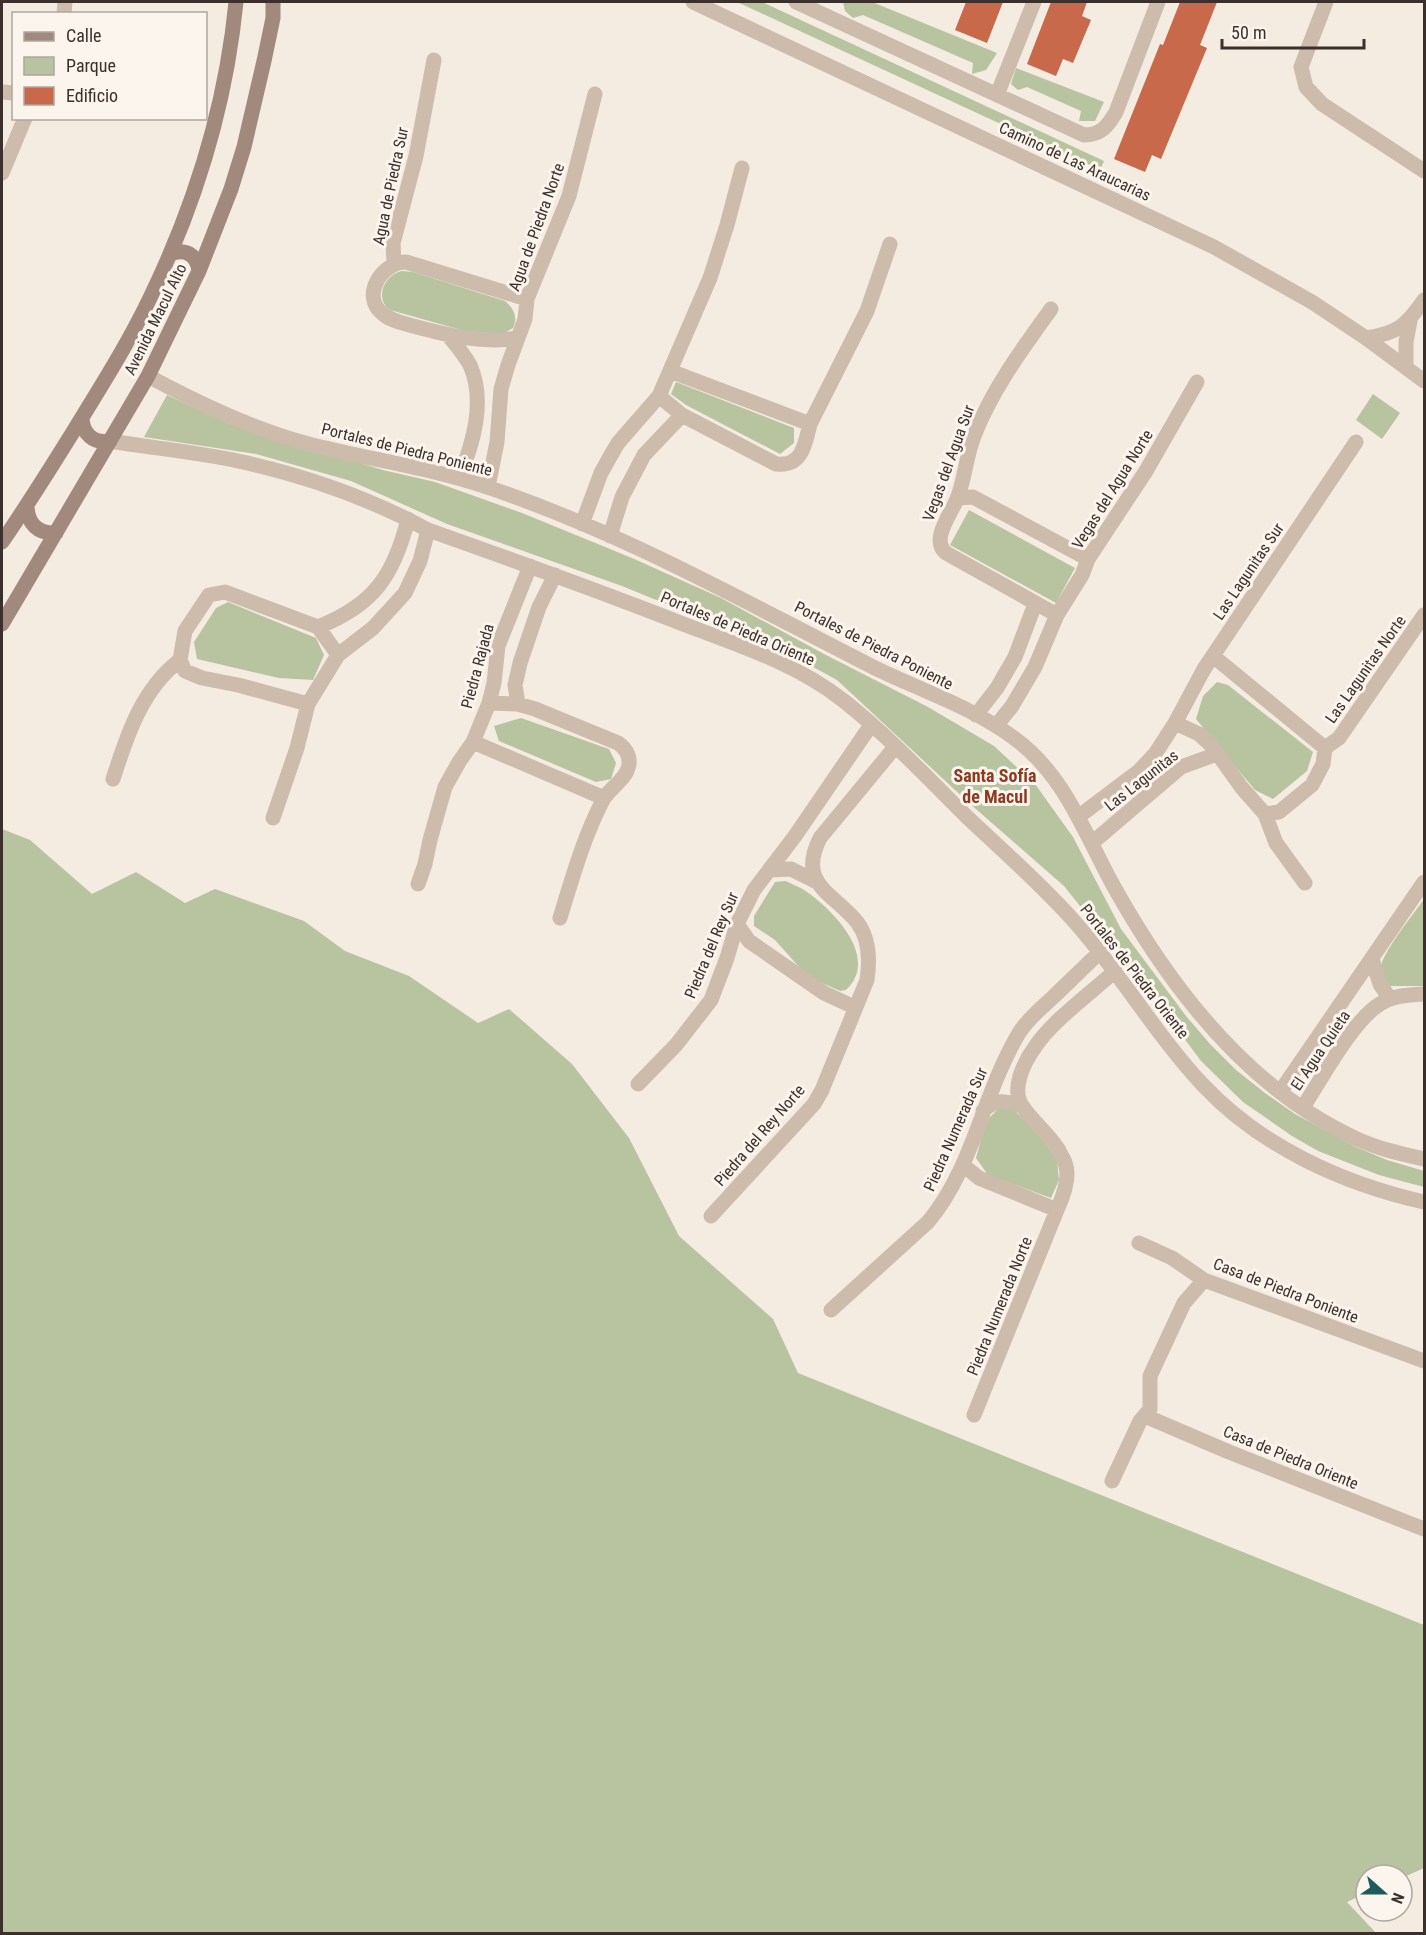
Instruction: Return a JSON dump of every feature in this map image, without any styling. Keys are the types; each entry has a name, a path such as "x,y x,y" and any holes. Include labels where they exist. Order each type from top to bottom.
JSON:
{"street":[{"name":"Avenida Macul Alto","path":"2,543 27,507 128,342 170,254 188,208 214,123 227,64 236,2"},
{"name":"Avenida Macul Alto","path":"2,624 148,376 199,272 224,208 244,147 273,18 273,2"},
{"name":"Camino de Las Araucarias","path":"693,2 1214,247 1312,302 1425,381"},
{"path":"796,2 821,7 997,95 1084,135 1100,132 1110,123 1158,2"},
{"path":"997,95 1034,2"},
{"path":"1326,2 1301,67 1306,87 1322,104 1425,171"},
{"name":"Agua de Piedra Sur","path":"434,60 416,156 393,243 394,264 382,273 374,287 374,301 378,310 395,320 448,335"},
{"name":"Agua de Piedra Norte","path":"488,487 497,442 501,389 507,365 525,319 527,299 569,196 595,93"},
{"path":"2,173 24,120"},
{"path":"582,524 601,473 618,443 659,396 710,278 742,168"},
{"path":"659,396 682,415 776,464 786,465 795,461 806,443 810,424 867,310 890,244"},
{"path":"170,254 183,251 190,254 195,258 199,272"},
{"path":"394,264 406,262 415,264 527,299"},
{"path":"1366,338 1390,332 1410,321 1425,300"},
{"name":"Vegas del Agua Sur","path":"1035,604 945,553 941,550 939,538 958,498 974,437 994,394 1051,309"},
{"path":"1406,367 1406,344 1410,321"},
{"path":"448,335 495,340 518,338"},
{"path":"448,335 470,367 477,396 471,445 459,478"},
{"path":"670,371 810,424"},
{"name":"Portales de Piedra Poniente","path":"148,376 203,405 268,431 334,450 459,478 488,487 645,550 876,668 996,726 1015,738 1048,768 1059,783 1131,915 1168,973 1209,1024 1245,1061 1280,1092 1357,1139 1380,1148 1425,1159"},
{"name":"Vegas del Agua Norte","path":"996,726 1012,706 1035,667 1057,615 1082,575 1088,560 1146,471 1197,382"},
{"path":"609,536 621,497 644,455 682,415"},
{"path":"82,417 87,434 98,441 110,441"},
{"name":"Portales de Piedra Oriente","path":"110,441 236,460 316,482 408,519 428,530 555,575 788,666 826,688 871,725 1073,919 1203,1086 1248,1124 1273,1142 1330,1172 1361,1185 1425,1202"},
{"name":"Las Lagunitas Sur","path":"1174,723 1213,656 1356,442"},
{"path":"958,498 974,497 1088,560"},
{"path":"27,507 30,522 35,528 41,532 56,533"},
{"path":"318,627 348,613 374,592 393,566 408,519"},
{"path":"273,818 297,748 308,704 339,655 373,628 405,593 420,561 428,530"},
{"name":"Piedra Rajada","path":"418,884 426,864 430,840 445,787 473,742 489,703 494,683 498,646 530,566"},
{"path":"518,704 514,685 520,663 539,608 555,575"},
{"path":"308,704 202,678 185,671 180,660 184,631 195,613 209,596 225,592 318,627 339,655"},
{"path":"975,715 996,688 1015,657 1035,604 1057,615"},
{"name":"Las Lagunitas Norte","path":"1264,814 1279,812 1312,785 1323,764 1325,748 1339,738 1425,615"},
{"path":"1213,656 1325,748"},
{"path":"113,779 139,707 168,669 180,660"},
{"path":"489,703 518,704 618,743 628,753 627,773 604,798 579,859 561,918"},
{"path":"1174,723 1199,734 1217,754 1264,814 1276,843 1305,883"},
{"name":"Las Lagunitas","path":"1078,817 1139,771 1155,754 1174,723"},
{"name":"Piedra del Rey Sur","path":"638,1084 676,1045 711,1000 737,924 754,890 795,836 871,725"},
{"path":"473,742 604,798"},
{"path":"815,881 813,861 820,838 895,747"},
{"name":"Las Lagunitas","path":"1092,843 1181,767 1217,754"},
{"path":"769,870 791,869 815,881"},
{"name":"Piedra del Rey Norte","path":"711,1216 814,1104 822,1090 854,1007 867,980 870,962 868,947 858,923 815,881"},
{"name":"El Agua Quieta","path":"1280,1092 1425,882"},
{"path":"737,924 749,941 824,993 854,1007"},
{"name":"Piedra Numerada Sur","path":"831,1310 928,1222 941,1207 963,1165 983,1111 1021,1030 1100,952"},
{"path":"1372,959 1380,984 1390,999 1425,994"},
{"path":"983,1111 991,1103 1001,1101 1021,1106 1018,1093 1020,1077 1035,1046 1047,1032 1115,971"},
{"name":"El Agua Quieta","path":"1303,1107 1363,1019 1380,1004 1390,999"},
{"name":"Piedra Numerada Norte","path":"974,1415 1057,1210 1067,1175 1066,1162 1052,1139 1021,1106"},
{"path":"963,1165 978,1178 1057,1210"},
{"name":"Casa de Piedra Poniente","path":"1139,1243 1172,1258 1204,1280 1425,1361"},
{"path":"1113,1481 1131,1438 1150,1409 1150,1376 1184,1303 1204,1280"},
{"name":"Casa de Piedra Oriente","path":"1145,1416 1229,1452 1425,1529"}],"green space":[{"path":"737,2 762,2 1104,161 1100,170"},
{"path":"843,2 872,2 997,53 986,70 972,74 973,63 863,15 853,18 845,11"},
{"path":"1016,68 1104,102 1095,121 1079,121 1081,111 1027,87 1018,90 1011,84"},
{"path":"402,271 413,272 505,301 514,313 513,328 503,334 465,331 390,310 383,299 383,288 390,277"},
{"path":"676,382 794,428 794,443 780,454 686,405 671,394"},
{"path":"1373,394 1400,413 1382,439 1356,420"},
{"path":"167,395 230,424 383,470 435,482 522,513 632,558 721,598 928,707 994,746 1035,784 1073,837 1121,929 1186,1016 1210,1044 1236,1070 1295,1114 1356,1147 1387,1160 1424,1171 1424,1187 1379,1175 1318,1151 1243,1102 1201,1061 1064,886 969,803 837,680 791,655 622,586 447,524 351,481 256,454 144,437"},
{"path":"969,510 1075,568 1056,603 950,545"},
{"path":"228,602 316,638 324,655 313,680 279,678 197,659 194,642 216,608"},
{"path":"1217,682 1228,685 1313,752 1307,771 1273,799 1255,790 1196,719 1203,696"},
{"path":"521,718 609,749 616,763 611,779 596,782 499,741 494,726"},
{"path":"2,829 30,840 92,894 136,872 185,903 215,889 304,921 345,951 409,976 478,1023 509,1009 572,1064 629,1138 679,1236 773,1319 798,1373 1424,1625 1424,1868 1414,1873 1414,1863 1354,1863 1354,1899 1347,1902 1354,1909 1354,1923 1367,1923 1376,1933 2,1933"},
{"path":"786,881 818,900 849,936 856,950 858,964 855,977 846,990 840,991 820,982 800,968 775,940 754,926 754,916 775,882"},
{"path":"1424,899 1424,986 1390,986 1382,973 1382,963 1392,944"},
{"path":"999,1108 1015,1111 1037,1132 1057,1160 1059,1180 1051,1198 988,1175 976,1158 986,1121"}],"building":[{"path":"966,2 1003,2 987,43 955,30"},
{"path":"1051,2 1087,2 1082,16 1091,20 1073,63 1063,59 1056,76 1027,64"},
{"path":"1180,2 1217,2 1200,45 1207,48 1161,159 1152,155 1145,172 1114,159 1160,44 1163,45"}],"district":[{"name":"Santa Sofía de Macul","path":"995,786"}]}
